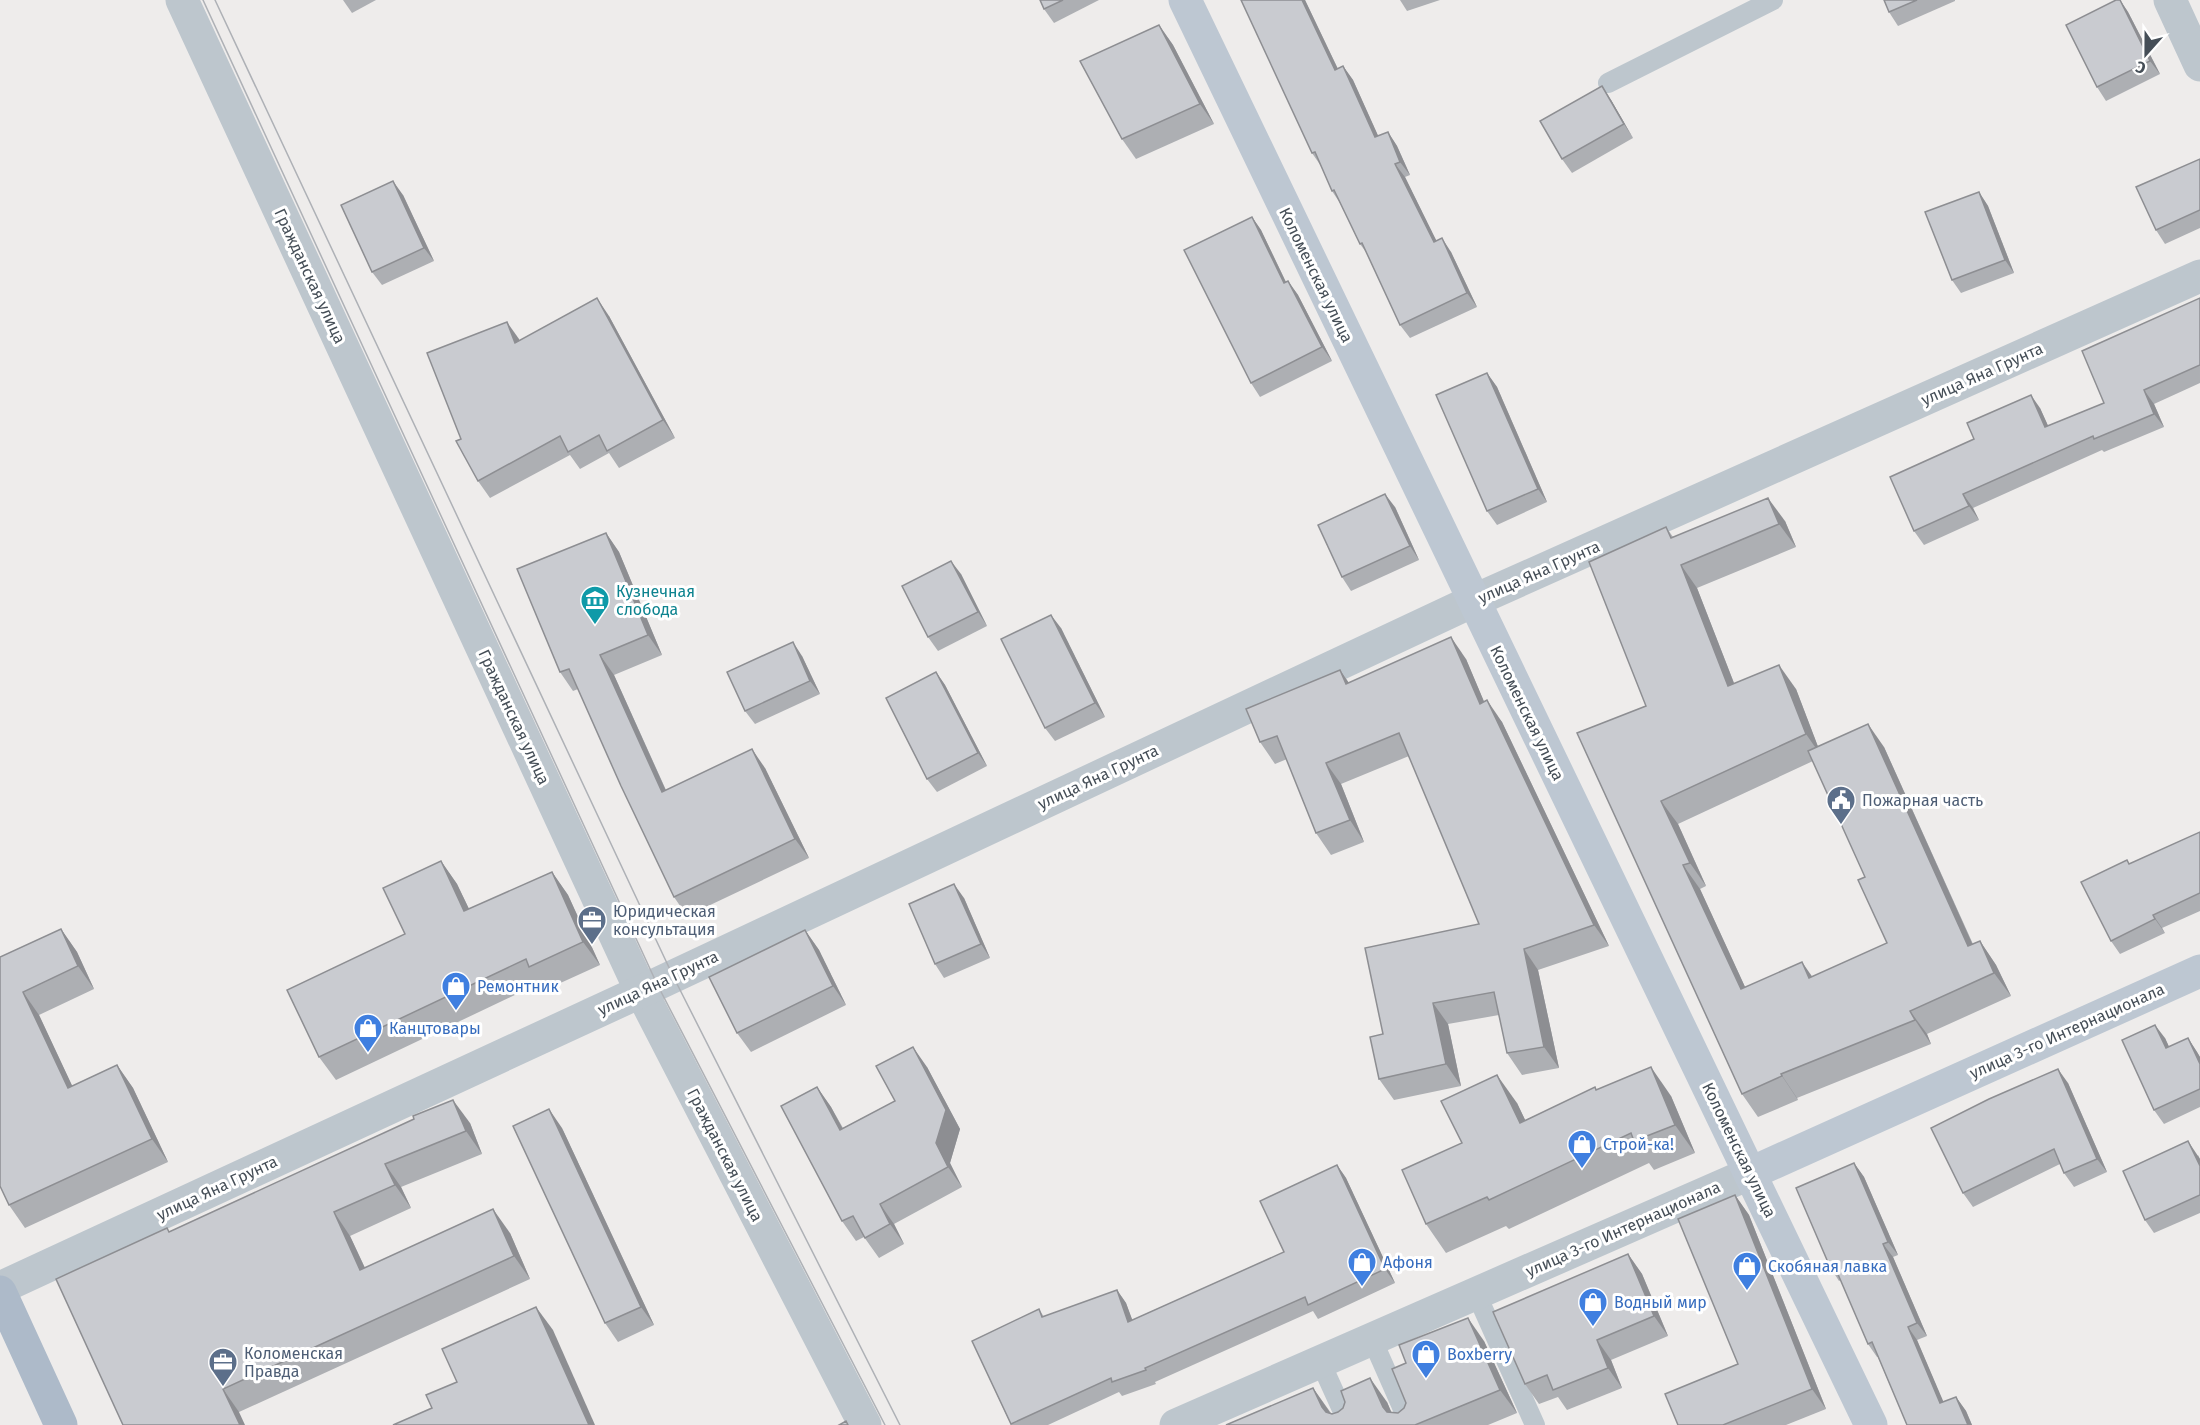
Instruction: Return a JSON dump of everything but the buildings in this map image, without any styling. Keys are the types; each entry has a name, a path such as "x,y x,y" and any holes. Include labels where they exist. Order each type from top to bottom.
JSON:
{"main road":[{"path":"0,1290 61,1425"}],"street":[{"name":"Гражданская улица","path":"182,0 641,991 865,1425"},
{"name":"Коломенская улица","path":"1185,0 1871,1425"},
{"path":"2170,0 2200,64"},
{"name":"улица Яна Грунта","path":"0,1290 1473,602 2200,276"},
{"name":"улица 3-го Интернационала","path":"1176,1425 1751,1173 2200,971"}],"lane":[{"path":"1608,83 1773,0"},
{"path":"1476,1293 1535,1425"},
{"path":"1372,1339 1410,1425"},
{"path":"1320,1361 1349,1425"}],"tram line":[{"path":"203,0 657,984 885,1425"},
{"path":"215,0 673,976 900,1425"}],"place":[{"name":"Кузнечная слобода","path":"595,626"},
{"name":"Пожарная часть","path":"1841,826"},
{"name":"Юридическая консультация","path":"592,946"},
{"name":"Ремонтник","path":"456,1012"},
{"name":"Канцтовары","path":"368,1054"},
{"name":"Строй-ка!","path":"1582,1170"},
{"name":"Афоня","path":"1362,1288"},
{"name":"Скобяная лавка","path":"1747,1292"},
{"name":"Водный мир","path":"1593,1328"},
{"name":"Boxberry","path":"1426,1380"},
{"name":"Коломенская Правда","path":"223,1388"}]}
